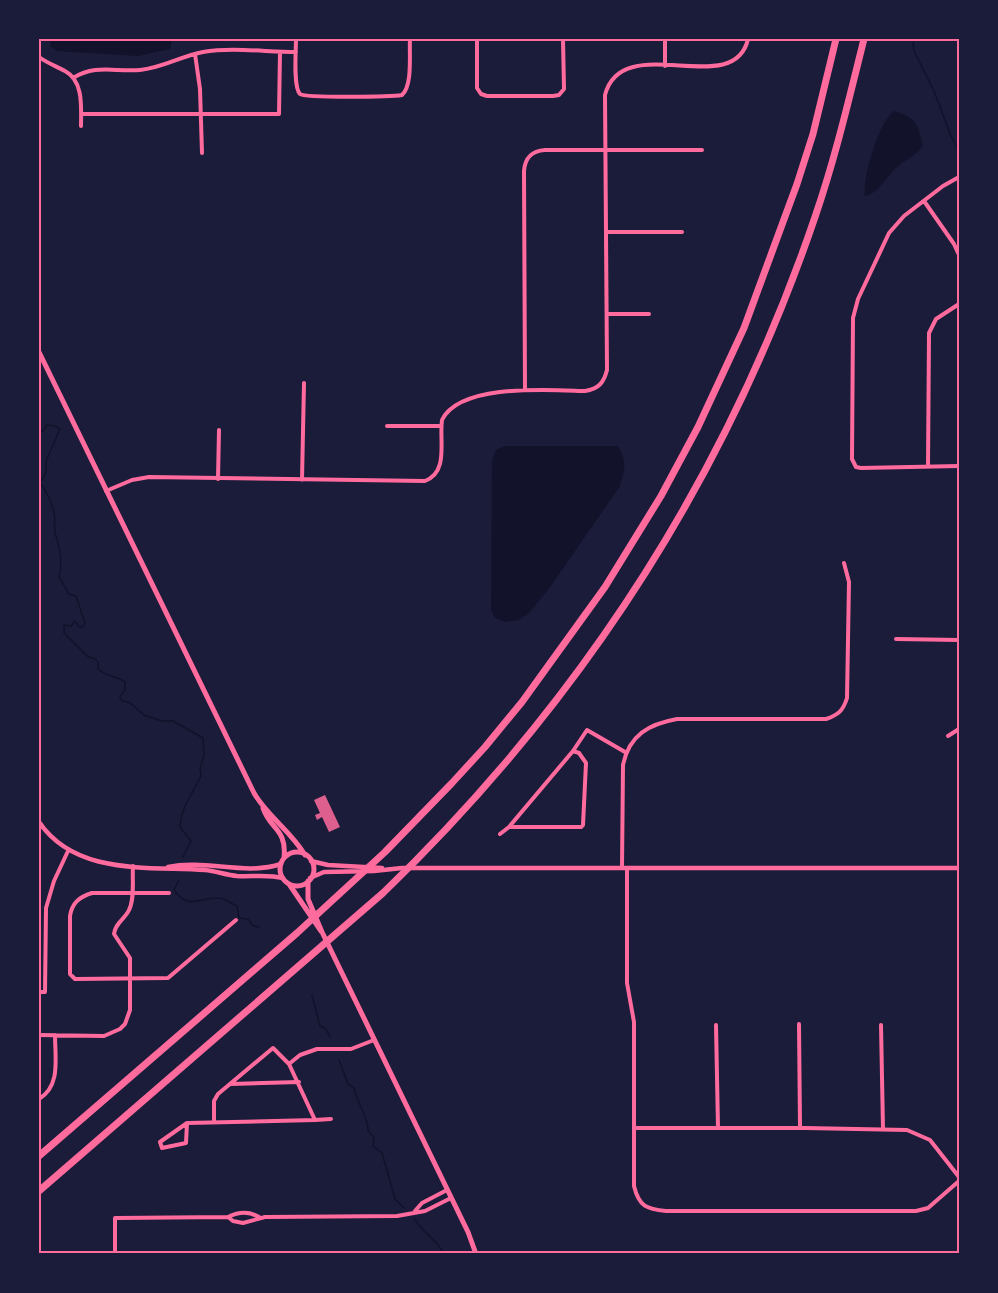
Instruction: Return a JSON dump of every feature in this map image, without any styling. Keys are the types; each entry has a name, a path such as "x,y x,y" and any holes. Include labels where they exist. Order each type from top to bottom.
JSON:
{"highway":[{"path":"39,1156 297,933 385,852 452,783 522,702 606,587 661,496 724,374 766,269 813,134 836,39"},
{"path":"39,1191 354,920 433,846 522,746 578,673 654,561 684,511 751,380 816,216 864,39"}],"main road":[{"path":"39,352 254,793 311,861 313,870 309,880 308,899 476,1254"},
{"path":"263,806 266,815 284,839 280,872 322,932"},
{"path":"282,861 295,853 305,855"},
{"path":"288,883 300,885 309,880"}],"street":[{"path":"296,39 296,84 301,95 396,96 407,91 410,39"},
{"path":"477,39 477,88 483,96 560,95 564,89 563,39"},
{"path":"665,39 665,66"},
{"path":"106,491 140,478 419,482 435,476 440,466 441,426 448,410 492,392 593,390 600,385 607,370 605,95 614,76 620,71 635,66 718,66 732,62 746,48 748,39"},
{"path":"73,78 88,70 141,70 195,54 229,50 296,52"},
{"path":"81,114 279,114 280,52"},
{"path":"195,54 200,82 202,153"},
{"path":"39,57 73,78 80,92 81,126"},
{"path":"525,390 524,171 526,160 539,150 702,150"},
{"path":"959,177 904,216 889,232 855,309 853,318 852,459 856,466 865,468 959,466"},
{"path":"924,201 959,255"},
{"path":"606,232 682,232"},
{"path":"928,466 930,333 936,320 959,304"},
{"path":"607,314 649,314"},
{"path":"302,480 304,383"},
{"path":"387,426 441,426"},
{"path":"218,478 219,430"},
{"path":"634,1128 907,1130 930,1140 959,1179 928,1208 916,1211 666,1211 648,1208 640,1202 634,1186 634,1128 634,1022 627,983 622,776 625,752 645,730 661,722 677,719 826,719 836,716 844,708 847,698 849,582 844,563"},
{"path":"896,639 959,640"},
{"path":"948,736 959,729"},
{"path":"500,834 509,827 573,751 587,730 625,752"},
{"path":"509,827 581,827 584,825 586,763 579,753 573,751"},
{"path":"39,822 53,839 68,851 99,862 206,870 236,876 271,875 283,878"},
{"path":"39,992 45,992 46,908 54,881 68,851"},
{"path":"164,868 185,864 256,869 282,861"},
{"path":"311,861 323,865 384,869"},
{"path":"39,1035 104,1036 120,1029 129,1017 130,958 114,933 115,926 129,910 133,866"},
{"path":"309,880 324,872 384,869 959,868"},
{"path":"169,893 92,893 81,898 71,908 70,974 72,977 75,979 168,978 236,920"},
{"path":"799,1024 800,1128"},
{"path":"716,1025 718,1128"},
{"path":"881,1025 883,1129"},
{"path":"39,1099 52,1088 55,1080 55,1035"},
{"path":"289,1064 300,1055 317,1049 351,1049 374,1040"},
{"path":"214,1122 214,1101 218,1094 273,1048 289,1064 315,1120"},
{"path":"230,1084 299,1082"},
{"path":"187,1123 186,1143 162,1148 160,1142 187,1123 331,1119"},
{"path":"414,1212 422,1203 447,1190"},
{"path":"228,1218 243,1213 259,1217 397,1216 425,1211 451,1198"},
{"path":"115,1254 115,1218 228,1218 251,1222 259,1217"}],"shaded area":[{"path":"50,39 172,39 170,49 138,56 57,51 51,47"},
{"path":"894,111 915,122 923,145 914,155 897,167 878,188 865,196 866,177 877,138 888,117"},
{"path":"505,446 618,446 624,465 620,486 548,590 528,614 519,620 505,622 495,618 491,610 492,460 496,450"}],"building":[{"path":"325,795 340,827 329,832 322,817 317,820 315,815 320,813 314,800"}],"waterway":[{"path":"915,39 914,51 934,91 959,151"},
{"path":"39,431 43,431 47,425 60,429 46,461 46,472 40,483 54,512 61,566 59,577 69,594 76,596 85,623 83,627 79,627 75,621 71,626 64,625 64,633 87,656 98,662 98,669 125,682 125,690 120,697 122,701 129,702 144,715 162,721 173,721 203,738 204,756 200,768 201,776 181,818 180,827 191,841 183,857"},
{"path":"179,880 174,890 185,900 195,902 212,898 224,899 237,906 239,918 248,919 253,926 260,927"},
{"path":"312,995 320,1026 326,1029 330,1037"},
{"path":"339,1060 348,1084 354,1088 367,1121 368,1131 374,1137 373,1146 382,1153 395,1199 404,1208"},
{"path":"414,1218 444,1254"}]}
